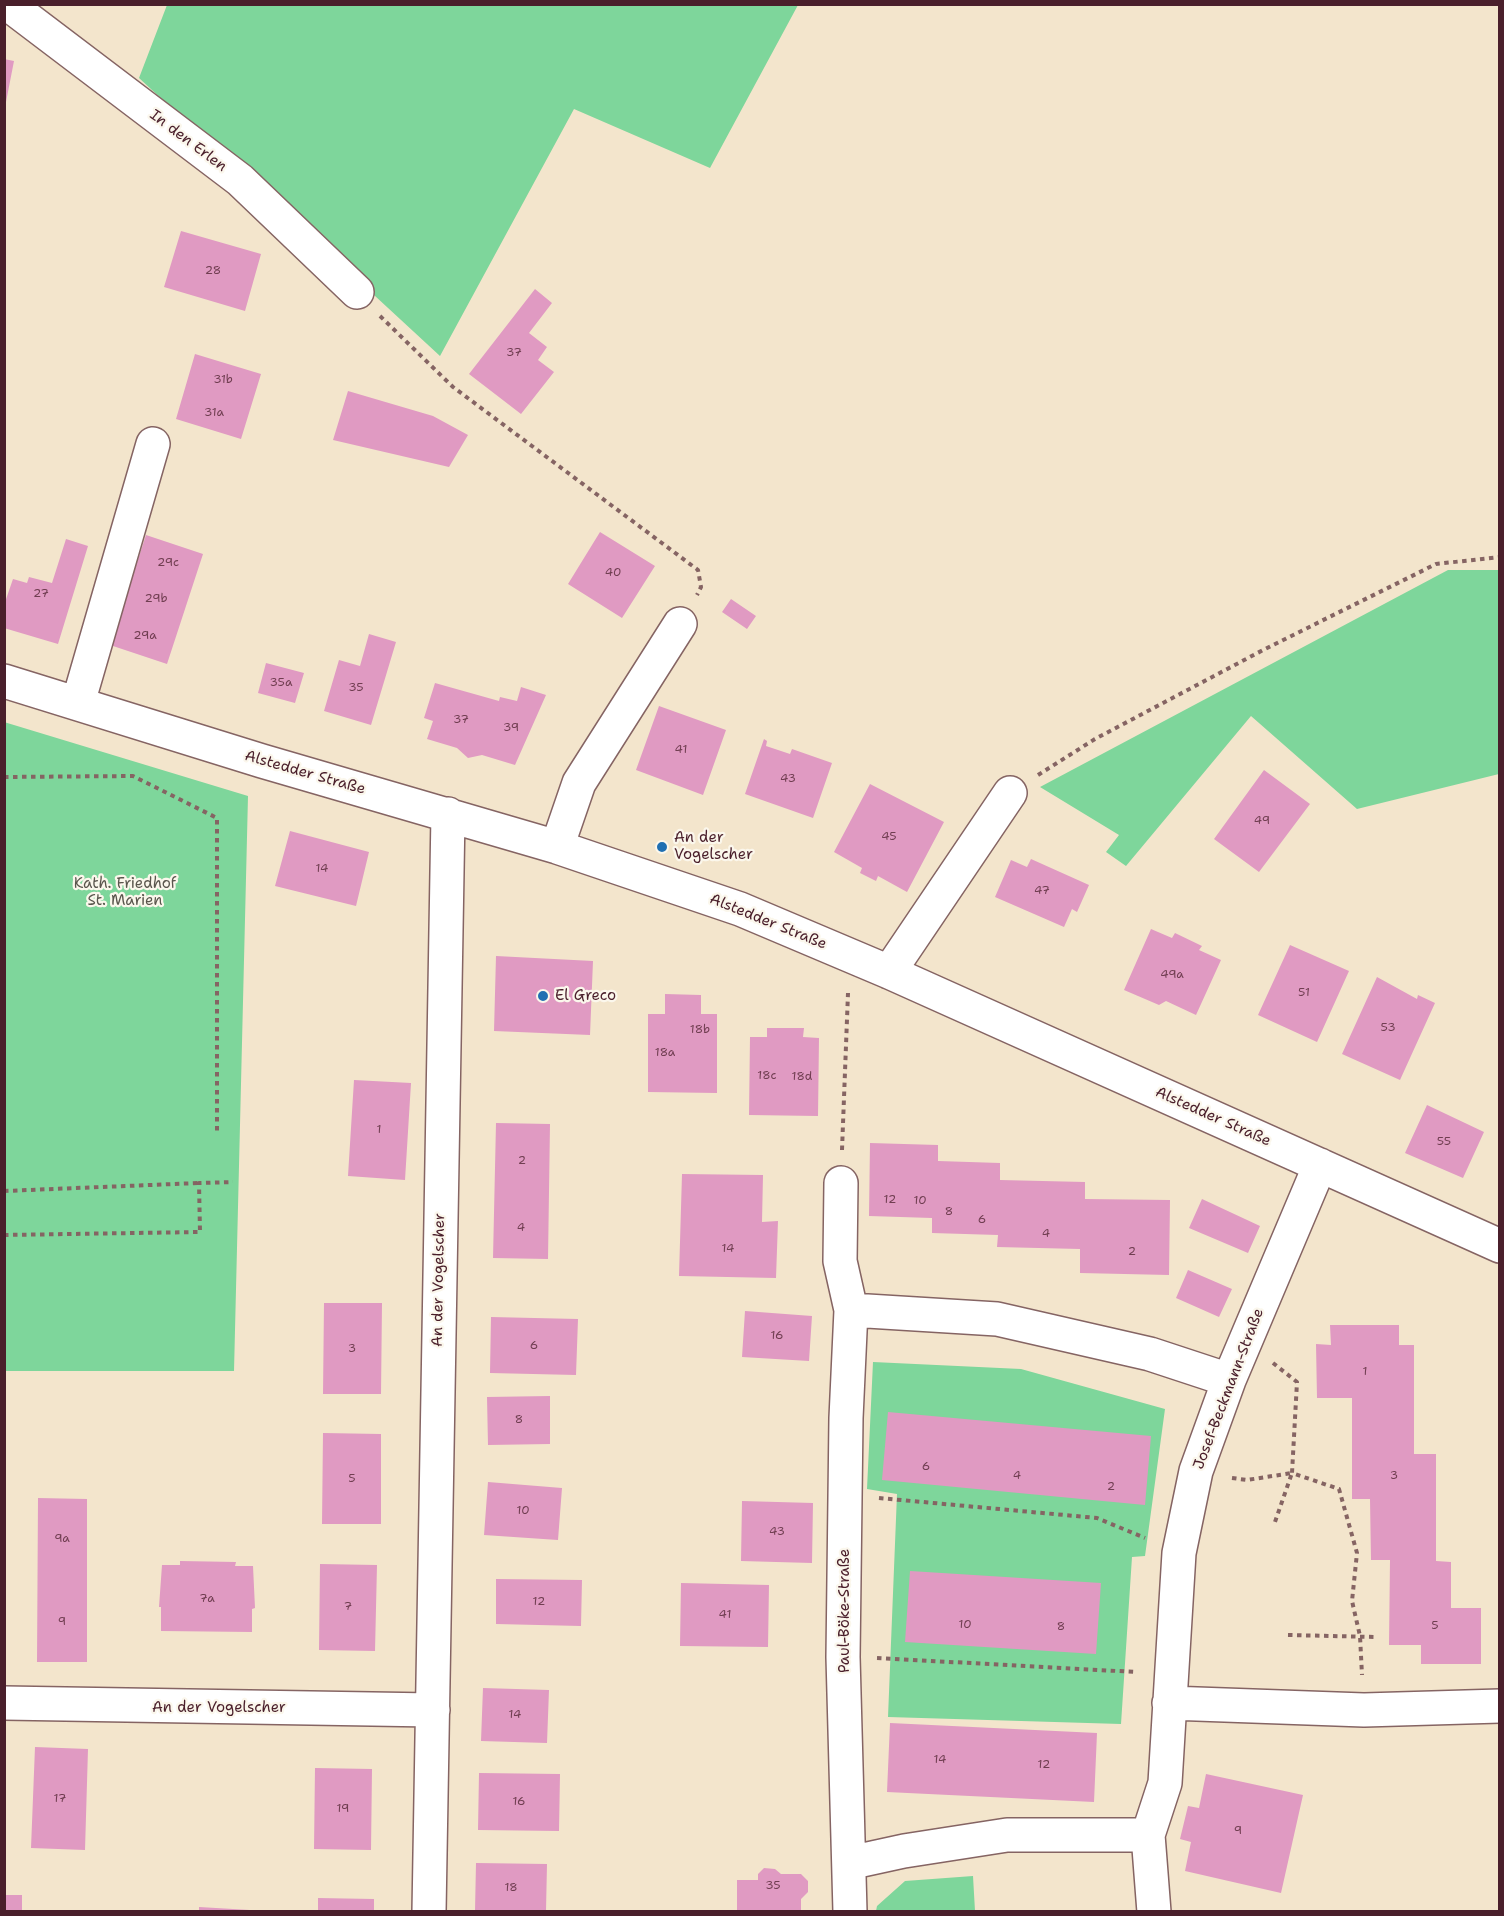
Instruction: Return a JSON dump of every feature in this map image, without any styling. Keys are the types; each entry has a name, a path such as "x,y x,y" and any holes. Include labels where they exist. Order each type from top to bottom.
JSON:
{"street":[{"name":"In den Erlen","path":"8,4 240,180 357,292"},
{"path":"78,704 153,444"},
{"path":"557,846 579,783 680,624"},
{"name":"Alstedder Straße","path":"4,681 557,846 740,909 889,972 1500,1246"},
{"path":"889,972 1010,793"},
{"name":"An der Vogelscher","path":"429,1911 448,814"},
{"name":"Josef-Beckmann-Straße","path":"1150,1911 1148,1835 1165,1783 1179,1553 1196,1471 1229,1380 1320,1165"},
{"name":"Paul-Böke-Straße","path":"841,1183 840,1261 851,1310 843,1657 850,1911"},
{"path":"851,1310 997,1319 1150,1354 1229,1380"},
{"path":"1170,1688 1364,1710 1500,1706"},
{"name":"An der Vogelscher","path":"4,1703 433,1710"},
{"path":"849,1863 904,1851 1007,1835 1148,1835"}],"path":[{"path":"357,292 453,387 698,570 701,587 680,624"},
{"path":"1010,793 1095,739 1265,649 1436,564 1500,557"},
{"path":"4,777 133,776 217,818 217,1135"},
{"path":"841,1183 844,1053 851,956"},
{"path":"4,1191 232,1182"},
{"path":"4,1235 200,1232 199,1183"},
{"path":"1247,1341 1297,1382 1292,1473 1275,1522"},
{"path":"1196,1471 1246,1480 1292,1473 1339,1489 1357,1553 1352,1601 1360,1636 1364,1710"},
{"path":"846,1498 890,1498 1097,1518 1179,1553"},
{"path":"1288,1635 1375,1637"},
{"path":"843,1657 1170,1688"}],"green space":[{"path":"167,5 798,5 710,168 574,109 440,356 139,78"},
{"path":"1448,570 1499,570 1499,774 1357,809 1251,716 1126,866 1106,852 1119,835 1040,787"},
{"name":"Kath. Friedhof St. Marien","path":"4,722 248,796 234,1371 5,1371"},
{"path":"873,1362 1021,1369 1165,1409 1145,1556 1132,1557 1121,1724 888,1717 897,1494 867,1489"},
{"path":"973,1876 975,1911 876,1911 877,1906 905,1881"}],"building":[{"path":"4,59 14,61 6,102 4,102"},
{"path":"181,231 261,254 245,311 164,287"},
{"path":"535,289 552,303 529,333 547,347 538,360 554,372 521,414 469,374"},
{"path":"195,354 261,374 241,439 176,419"},
{"path":"348,391 433,416 468,435 449,467 333,440"},
{"path":"600,532 655,566 622,618 568,584"},
{"path":"146,535 203,554 167,664 110,645"},
{"path":"66,539 88,546 58,644 4,628 4,605 13,579 27,583 29,577 52,583"},
{"path":"731,599 756,616 747,629 722,612"},
{"path":"369,634 396,642 371,725 324,711 339,660 360,666"},
{"path":"266,663 304,673 295,703 258,693"},
{"path":"435,683 499,701 500,697 517,701 521,687 546,695 515,765 482,755 468,758 457,748 427,739 433,721 424,718"},
{"path":"659,706 726,730 703,795 636,770"},
{"path":"764,739 767,741 766,746 790,754 792,749 832,763 813,818 745,794"},
{"path":"1264,770 1310,804 1259,872 1214,839"},
{"path":"870,784 944,822 907,892 878,876 876,881 860,873 862,868 834,852"},
{"path":"290,831 369,852 356,906 275,886"},
{"path":"1031,859 1089,885 1077,912 1072,909 1064,927 995,897 1011,860 1027,867"},
{"path":"1151,929 1172,938 1175,933 1202,946 1199,950 1221,960 1196,1015 1166,1001 1159,1005 1124,990"},
{"path":"1290,945 1349,971 1317,1042 1258,1015"},
{"name":"El Greco","path":"496,956 593,961 590,1035 494,1031"},
{"path":"1377,977 1417,999 1418,995 1435,1003 1400,1080 1342,1054"},
{"path":"665,994 701,995 701,1014 717,1014 717,1093 648,1092 648,1014 665,1014"},
{"path":"767,1028 804,1028 803,1037 819,1038 818,1116 749,1115 750,1037 767,1037"},
{"path":"354,1080 411,1083 405,1180 348,1176"},
{"path":"1427,1105 1484,1132 1463,1178 1405,1153"},
{"path":"496,1123 550,1124 548,1259 493,1258"},
{"path":"870,1143 938,1145 938,1161 1000,1163 1000,1180 1085,1182 1085,1199 1170,1200 1169,1275 1080,1273 1080,1249 997,1247 998,1235 932,1233 932,1218 869,1216"},
{"path":"682,1174 763,1175 762,1222 778,1221 776,1278 679,1276"},
{"path":"1202,1199 1260,1226 1248,1253 1189,1228"},
{"path":"1188,1270 1232,1289 1219,1317 1176,1298"},
{"path":"324,1303 382,1303 381,1394 323,1394"},
{"path":"745,1311 812,1316 809,1361 742,1357"},
{"path":"491,1317 578,1319 576,1375 490,1373"},
{"path":"1330,1325 1399,1325 1399,1345 1414,1345 1414,1454 1436,1454 1436,1561 1451,1562 1451,1608 1481,1608 1481,1664 1421,1664 1421,1645 1389,1645 1390,1560 1371,1560 1370,1499 1352,1499 1352,1398 1317,1398 1316,1344 1331,1345"},
{"path":"550,1396 550,1444 488,1445 487,1397"},
{"path":"888,1412 1151,1436 1145,1505 882,1480"},
{"path":"323,1433 381,1434 381,1524 322,1524"},
{"path":"488,1482 562,1488 558,1540 484,1535"},
{"path":"38,1498 87,1499 87,1662 37,1662"},
{"path":"742,1501 813,1503 812,1563 741,1561"},
{"path":"180,1561 236,1562 235,1566 253,1566 255,1608 252,1609 252,1632 161,1631 161,1607 159,1607 162,1565 180,1565"},
{"path":"320,1564 377,1565 375,1651 319,1650"},
{"path":"910,1571 1101,1583 1096,1654 905,1642"},
{"path":"496,1579 582,1580 581,1626 496,1624"},
{"path":"681,1583 769,1585 768,1647 680,1646"},
{"path":"483,1688 549,1690 547,1743 481,1741"},
{"path":"890,1723 1097,1733 1094,1802 887,1792"},
{"path":"35,1747 88,1749 85,1850 31,1848"},
{"path":"315,1768 372,1769 371,1850 314,1849"},
{"path":"479,1773 560,1774 559,1831 478,1830"},
{"path":"1206,1774 1303,1795 1281,1893 1185,1871 1191,1842 1180,1839 1188,1806 1199,1808"},
{"path":"476,1863 547,1864 546,1911 475,1911"},
{"path":"764,1868 775,1869 781,1874 801,1874 808,1881 808,1892 801,1899 801,1911 737,1911 737,1880 758,1880 758,1874"},
{"path":"4,1895 22,1895 22,1911 4,1911"},
{"path":"318,1898 374,1899 374,1911 318,1911"},
{"path":"199,1907 250,1910 250,1911 199,1911"}],"place":[{"name":"An der Vogelscher","path":"662,847"},
{"name":"El Greco","path":"543,996"}]}
